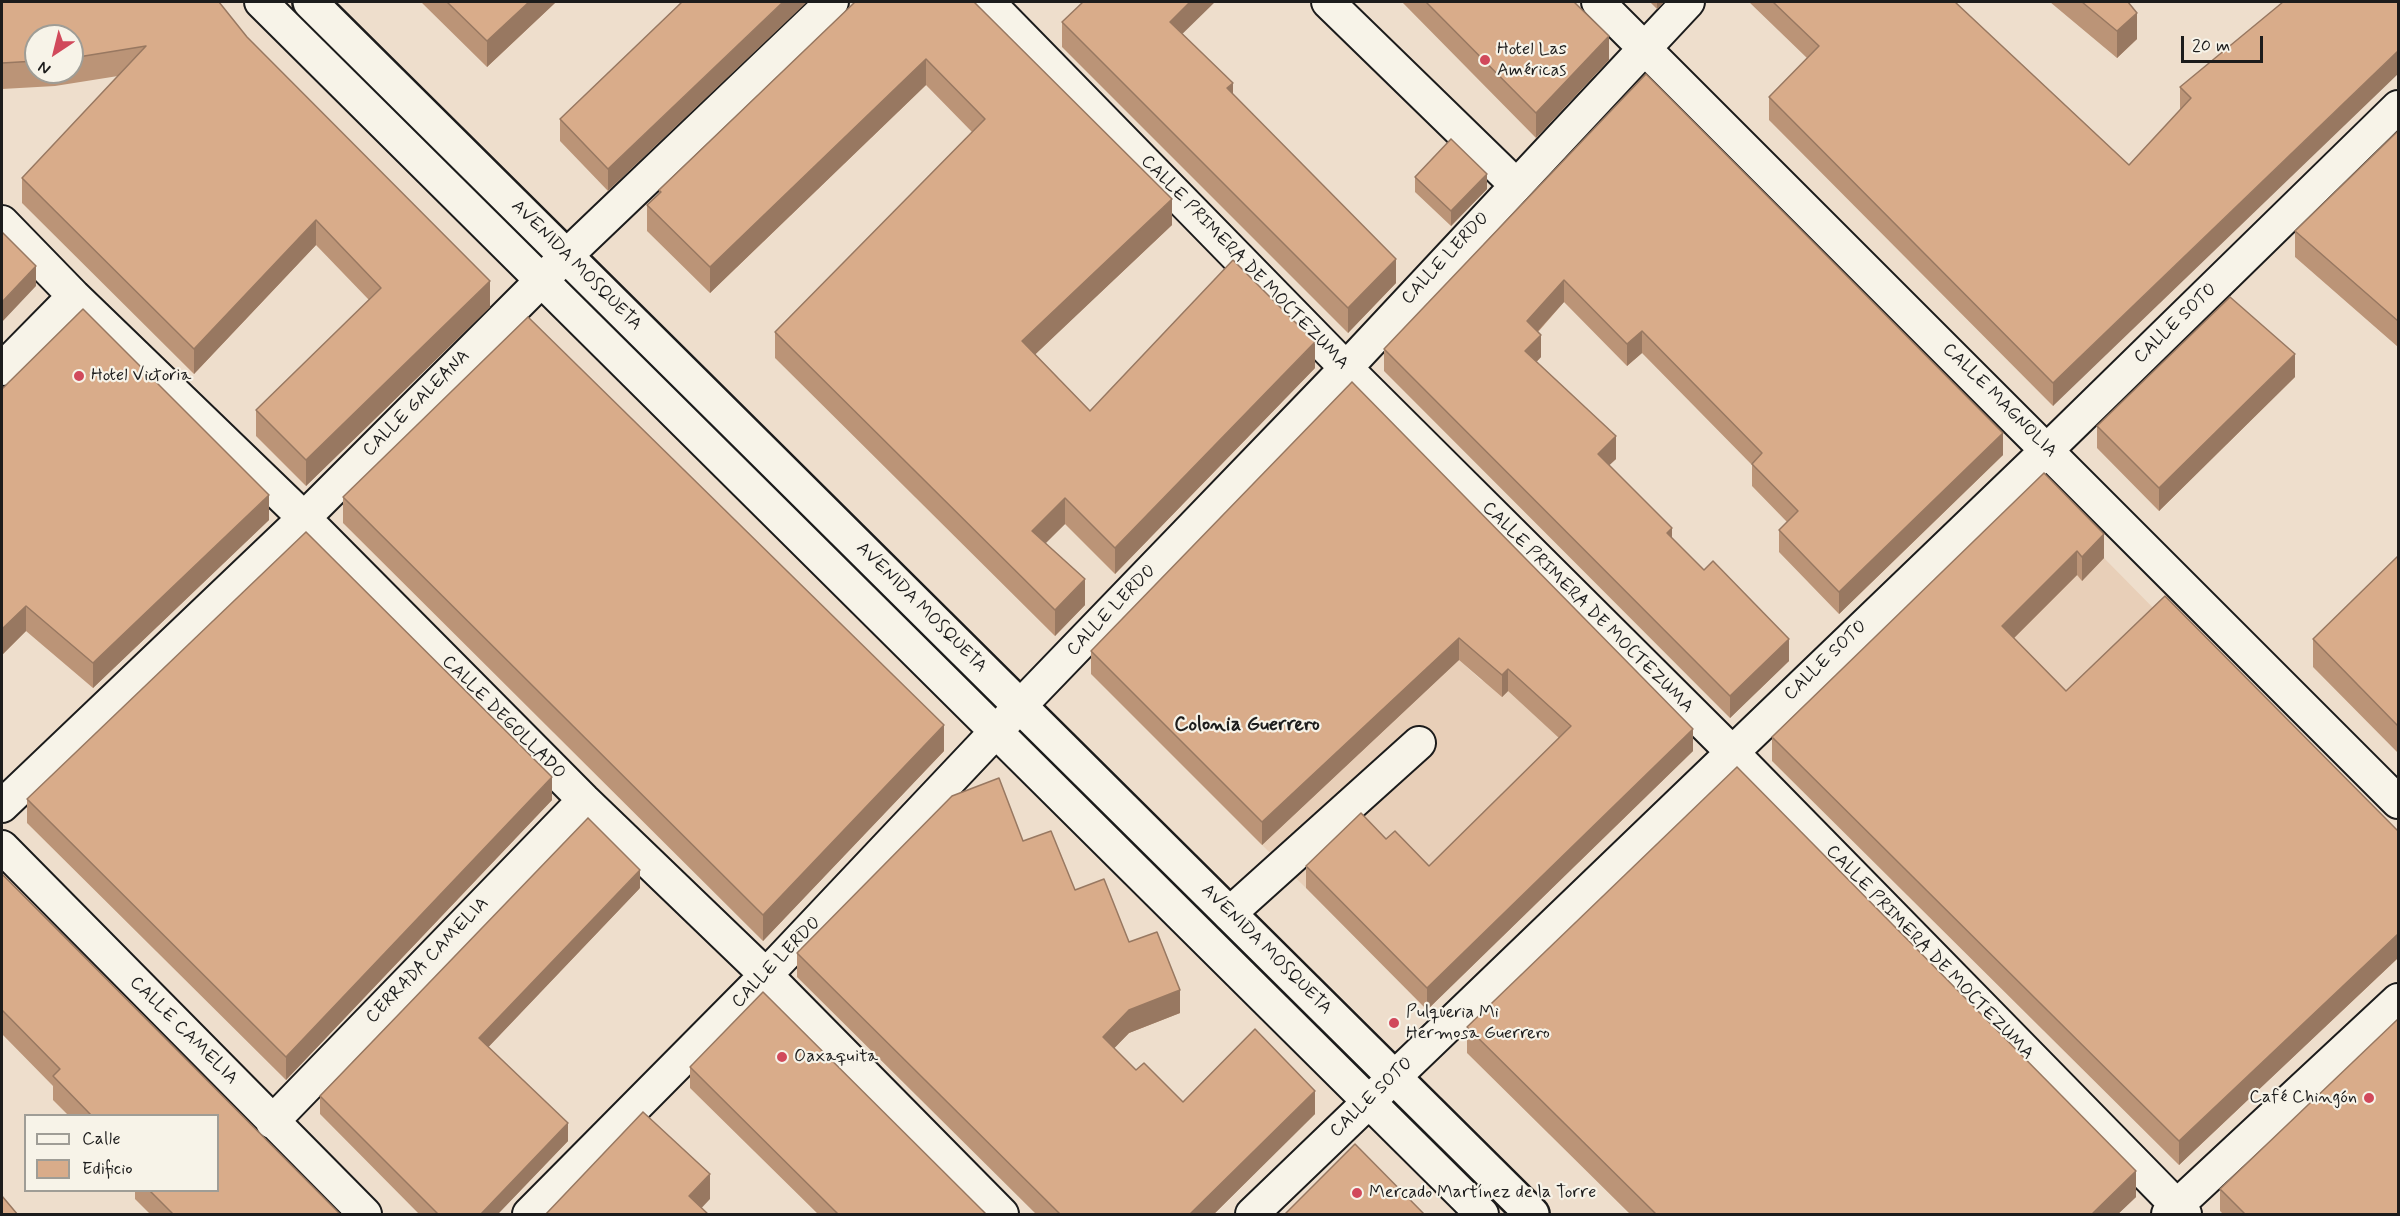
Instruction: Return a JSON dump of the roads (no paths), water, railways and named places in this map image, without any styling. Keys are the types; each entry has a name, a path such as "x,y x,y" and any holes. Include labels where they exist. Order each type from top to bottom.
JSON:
{"main road":[{"name":"AVENIDA MOSQUETA","path":"310,2 1532,1215"}],"street":[{"path":"261,2 1482,1215"},
{"name":"CALLE GALEANA","path":"2,806 304,518 566,256 832,2"},
{"name":"CALLE PRIMERA DE MOCTEZUMA","path":"988,2 1346,368 1731,751 2177,1212"},
{"path":"1328,2 1515,184"},
{"name":"CALLE MAGNOLIA","path":"1598,2 2398,802"},
{"name":"CALLE LERDO","path":"529,1215 766,975 1020,706 1346,368 1515,184 1688,2"},
{"name":"CALLE SOTO","path":"1252,1215 1347,1139 1369,1101 2047,450 2398,107"},
{"name":"CALLE DEGOLLADO","path":"2,222 74,296 304,518 584,800 766,975 1002,1215"},
{"path":"2,369 74,296"},
{"path":"1230,914 1419,743"},
{"name":"CERRADA CAMELIA","path":"272,1122 584,800"},
{"name":"CALLE CAMELIA","path":"2,847 365,1215"},
{"path":"2177,1212 2398,1000"}],"place":[{"name":"Hotel Las Américas","path":"1485,60"},
{"name":"Hotel Victoria","path":"79,376"},
{"name":"Pulqueria Mi Hermosa Guerrero","path":"1394,1023"},
{"name":"Oaxaquita","path":"782,1057"},
{"name":"Café Chingón","path":"2369,1098"},
{"name":"Mercado Martínez de la Torre","path":"1357,1193"}],"district":[{"name":"Colonia Guerrero","path":"1247,726"}]}
